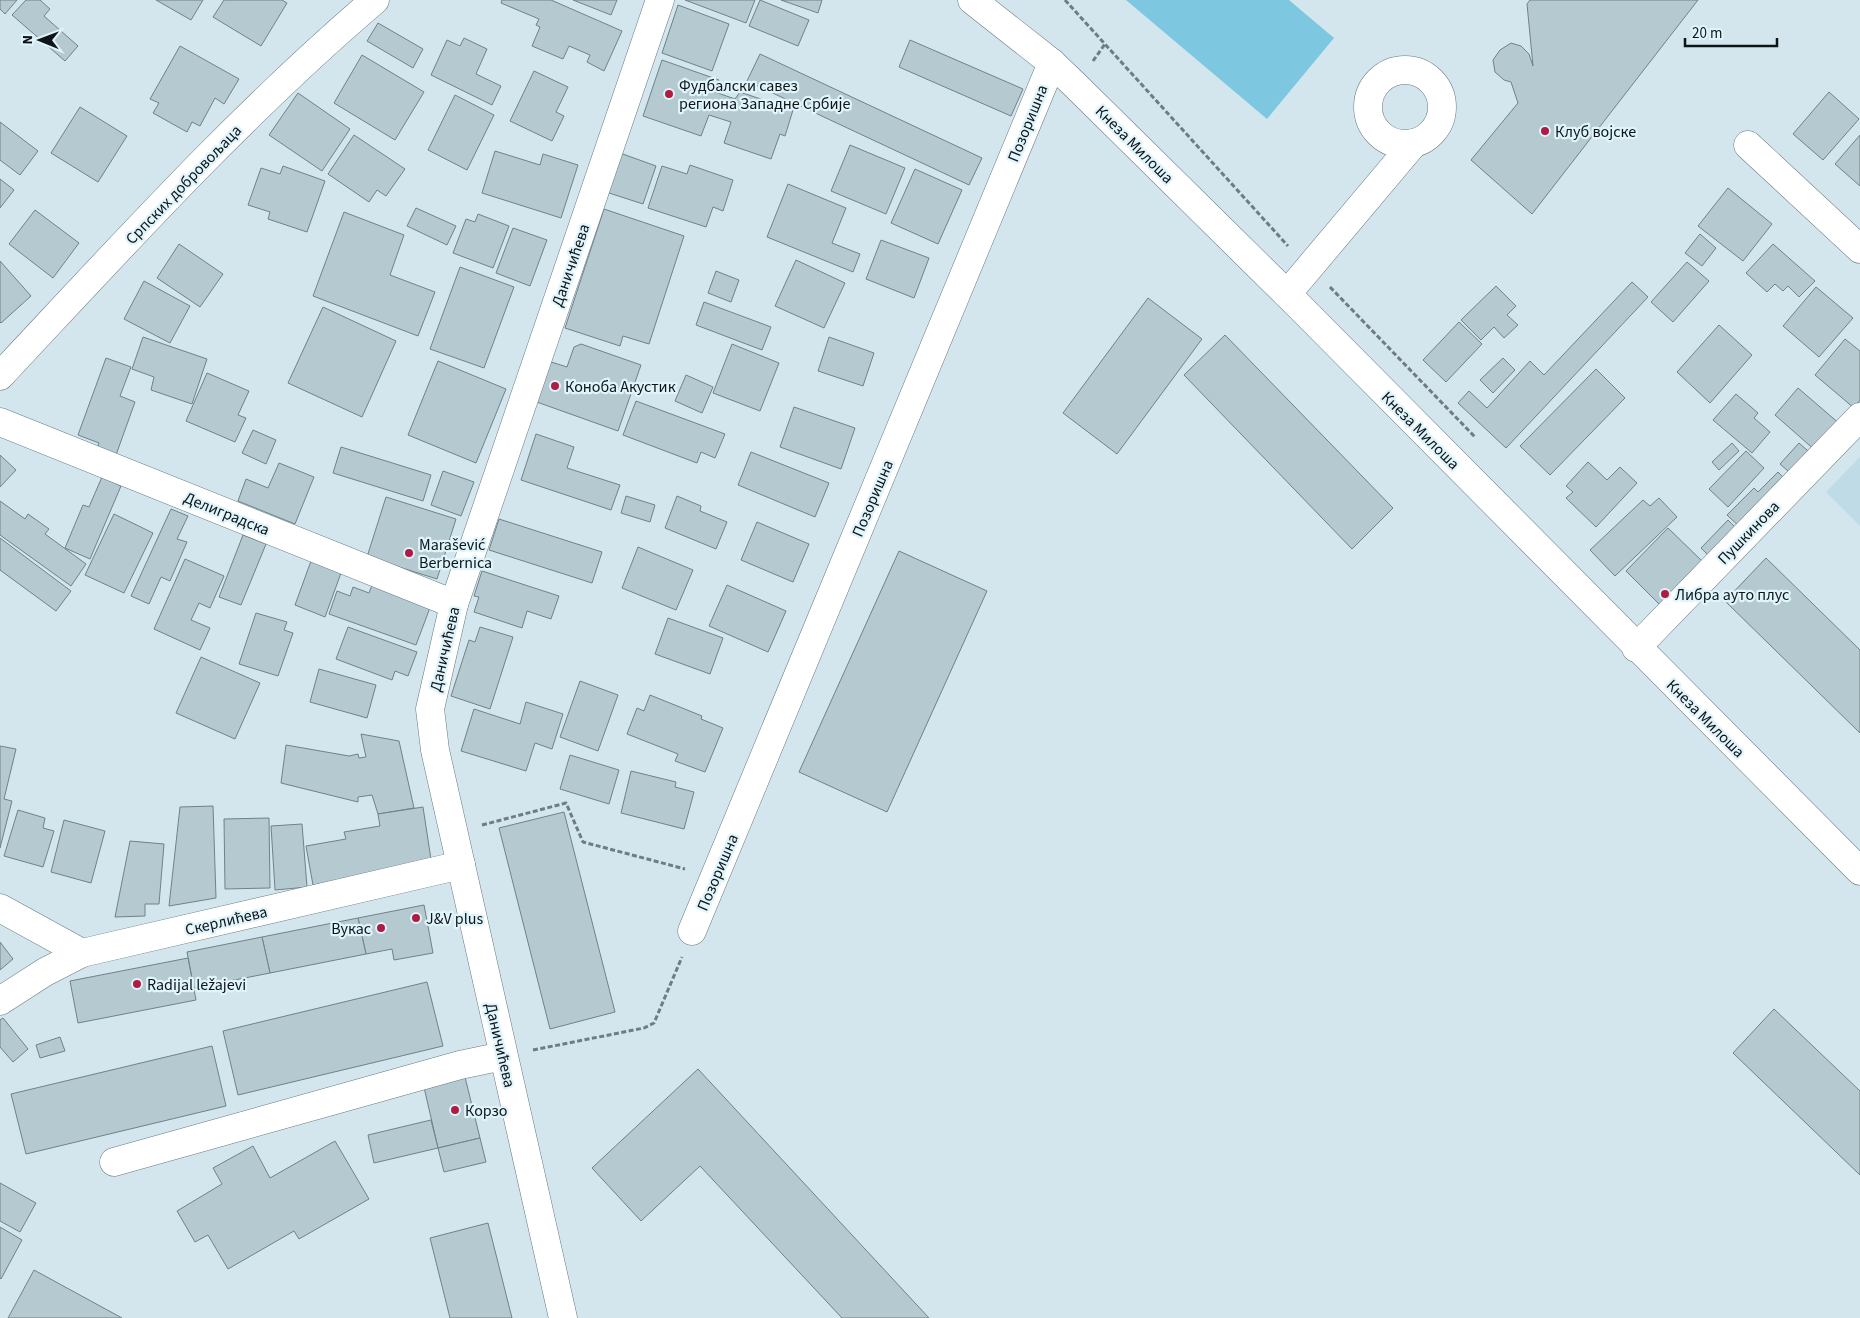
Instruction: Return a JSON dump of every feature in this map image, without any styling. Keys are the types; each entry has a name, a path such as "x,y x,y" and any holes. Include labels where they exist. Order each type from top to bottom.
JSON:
{"street":[{"name":"Српских добровољаца","path":"0,376 141,226 268,96 375,0"},
{"name":"Даничићева","path":"562,1318 435,750 430,709 454,604 660,0"},
{"name":"Кнеза Милоша","path":"972,0 1052,64 1287,294 1860,872"},
{"name":"Позоришна","path":"692,931 1052,64"},
{"path":"1287,294 1414,143"},
{"path":"1748,145 1860,249"},
{"name":"Пушкинова","path":"1636,648 1860,417"},
{"name":"Делиградска","path":"0,422 454,604"},
{"name":"Скерлићева","path":"0,1000 45,972 82,953 461,865"},
{"path":"0,908 82,953"},
{"path":"114,1162 460,1065 503,1056"}],"path":[{"path":"1065,0 1308,269"},
{"path":"453,832 566,803 583,842 715,877"},
{"path":"503,1056 644,1028 654,1023 692,931"}],"shaded area":[{"path":"1126,0 1289,0 1334,38 1267,119"},
{"path":"1860,457 1860,526 1826,492"}],"building":[{"path":"0,0 17,0 5,14 0,9"},
{"path":"26,0 40,0 50,9 44,16 78,46 65,61 12,15"},
{"path":"156,0 203,0 191,20"},
{"path":"224,0 282,0 287,3 261,46 213,17"},
{"path":"502,0 551,0 622,31 604,71 587,62 590,55 569,46 563,59 532,46 540,27 536,25 539,19 501,3"},
{"path":"573,0 617,0 611,15"},
{"path":"685,0 755,0 746,23"},
{"path":"760,0 809,20 798,46 749,26"},
{"path":"781,0 822,0 818,13"},
{"name":"Клуб војске","path":"1530,0 1698,0 1532,214 1471,160 1518,103 1511,82 1504,80 1495,72 1493,60 1500,50 1511,43 1521,46 1529,54 1533,66 1527,4"},
{"path":"678,5 729,24 712,71 662,53"},
{"path":"378,23 423,49 413,68 367,41"},
{"path":"464,38 487,49 476,74 501,86 492,105 431,75 447,40 460,46"},
{"path":"910,40 1023,89 1011,116 899,67"},
{"path":"180,46 239,79 224,104 215,98 200,126 192,122 187,132 153,113 159,103 150,99"},
{"path":"760,54 982,158 969,185 747,81"},
{"path":"362,55 424,92 395,140 334,103"},
{"path":"662,60 719,80 715,92 735,99 740,92 793,110 785,136 780,134 771,159 724,143 731,122 709,115 701,136 643,116"},
{"path":"534,71 568,87 556,112 564,116 552,141 510,121"},
{"path":"1829,92 1859,119 1823,160 1793,134"},
{"path":"298,93 350,129 322,171 269,135"},
{"path":"455,95 494,115 467,170 428,150"},
{"path":"80,107 127,136 98,182 51,153"},
{"path":"0,122 38,151 20,175 0,160"},
{"path":"354,135 405,169 386,196 377,190 369,202 328,174"},
{"path":"1860,135 1860,186 1835,164"},
{"path":"850,145 905,168 886,214 831,191"},
{"path":"495,151 540,165 543,154 578,165 561,218 482,193"},
{"path":"620,153 656,166 643,204 606,192"},
{"path":"690,165 733,180 723,211 713,207 706,227 648,208 662,166 687,174"},
{"path":"283,166 325,181 307,232 268,219 270,212 248,205 261,168 280,174"},
{"path":"915,169 962,190 938,244 891,223"},
{"path":"0,179 14,190 0,208"},
{"path":"788,184 846,208 832,243 860,254 853,272 767,237"},
{"path":"1728,188 1772,224 1743,261 1698,226"},
{"path":"416,208 456,226 447,245 407,226"},
{"path":"604,209 684,236 649,344 623,336 620,346 565,328"},
{"path":"35,210 79,243 53,278 9,244"},
{"path":"344,212 404,235 390,275 435,292 418,336 313,296"},
{"path":"478,214 509,226 493,268 453,253 466,219 475,222"},
{"path":"513,228 547,240 530,286 496,273"},
{"path":"1700,234 1716,248 1702,266 1685,253"},
{"path":"881,240 929,258 914,298 866,279"},
{"path":"179,244 223,274 200,307 157,278"},
{"path":"1773,244 1815,281 1799,297 1788,286 1783,291 1775,284 1767,292 1746,273"},
{"path":"796,260 845,283 824,328 775,306"},
{"path":"0,261 31,296 1,323 0,322"},
{"path":"1687,262 1709,281 1673,322 1651,302"},
{"path":"460,267 514,287 484,368 430,349"},
{"path":"716,271 739,280 731,302 708,293"},
{"path":"144,281 190,306 170,343 124,319"},
{"path":"1632,282 1648,297 1506,448 1458,403 1469,391 1487,408 1530,361 1544,375"},
{"path":"1496,286 1516,306 1507,315 1518,325 1504,338 1494,327 1481,340 1461,320"},
{"path":"1816,287 1853,318 1819,357 1783,326"},
{"path":"1148,298 1202,339 1117,454 1063,413"},
{"path":"704,302 771,327 762,350 696,325"},
{"path":"323,307 396,341 362,417 288,383"},
{"path":"1459,322 1482,344 1446,382 1423,360"},
{"path":"1719,325 1752,355 1710,403 1677,372"},
{"path":"1225,335 1393,508 1352,549 1184,375"},
{"path":"143,337 207,359 192,404 151,390 154,377 132,369"},
{"path":"829,337 874,353 863,386 818,371"},
{"path":"1845,339 1860,351 1860,400 1854,408 1815,375"},
{"path":"581,344 641,365 618,431 534,401 548,361 567,367 574,347"},
{"path":"732,344 779,363 760,411 713,393"},
{"path":"106,358 131,367 120,396 135,402 116,455 97,448 99,443 78,435"},
{"path":"1503,358 1515,370 1493,393 1480,380"},
{"path":"438,361 506,389 476,463 408,435"},
{"path":"1596,369 1625,398 1550,475 1520,446"},
{"path":"207,373 249,391 238,415 246,418 235,442 186,421"},
{"path":"686,375 713,387 702,413 675,401"},
{"path":"1798,388 1841,425 1817,452 1775,415"},
{"path":"1736,394 1758,413 1754,418 1770,432 1752,453 1713,420"},
{"path":"636,401 725,434 715,458 701,452 697,463 623,435"},
{"path":"794,407 855,428 841,469 780,447"},
{"path":"253,430 276,440 266,464 242,453"},
{"path":"536,434 574,447 567,468 620,485 611,510 521,480"},
{"path":"1732,443 1739,451 1719,470 1712,462"},
{"path":"1799,443 1815,457 1796,478 1780,464"},
{"path":"341,447 431,475 423,501 333,473"},
{"path":"1746,451 1764,468 1728,507 1709,489"},
{"path":"751,452 829,483 815,517 738,485"},
{"path":"0,455 16,470 0,487"},
{"path":"1588,462 1607,480 1620,467 1637,483 1596,527 1566,498 1573,492 1566,486"},
{"path":"279,463 314,477 295,524 238,501 246,479 268,488"},
{"path":"443,471 474,482 461,516 431,505"},
{"path":"1778,472 1789,483 1743,530 1727,515 1754,488 1758,492"},
{"path":"102,477 121,486 90,559 65,548 83,505 89,507"},
{"path":"626,496 655,505 650,522 621,513"},
{"path":"677,496 701,506 700,511 727,522 716,549 665,528"},
{"path":"386,497 456,519 437,579 367,557"},
{"path":"1659,498 1677,517 1615,576 1590,550 1643,500 1650,506"},
{"path":"0,501 25,519 28,514 49,529 45,534 86,564 71,586 0,535"},
{"path":"171,509 188,516 177,539 187,542 170,581 161,577 149,604 131,596"},
{"path":"114,514 153,533 124,593 85,575"},
{"path":"499,519 602,552 592,583 489,550"},
{"path":"1728,520 1739,531 1712,559 1701,548"},
{"path":"757,522 809,544 793,582 741,560"},
{"path":"1668,528 1702,561 1660,605 1626,571"},
{"path":"243,535 266,544 241,605 219,597"},
{"path":"0,538 71,591 56,611 0,570"},
{"path":"638,547 693,570 676,610 622,588"},
{"path":"899,551 987,591 887,812 799,772"},
{"path":"1766,558 1860,650 1860,733 1725,601"},
{"path":"185,559 224,576 210,608 199,603 191,620 210,628 200,650 154,629"},
{"path":"311,561 341,573 325,617 295,605"},
{"path":"482,571 559,596 551,619 527,611 522,628 474,612 479,597 474,596"},
{"path":"372,585 431,605 416,645 329,614 337,591 350,596 353,587 369,593"},
{"path":"727,585 786,611 768,652 709,626"},
{"path":"256,613 287,622 284,630 293,633 278,676 239,664"},
{"path":"668,618 723,638 710,674 655,654"},
{"path":"348,627 417,652 408,676 395,671 392,680 336,659"},
{"path":"480,627 513,637 490,709 451,696 469,640 475,642"},
{"path":"201,657 260,683 235,739 176,713"},
{"path":"319,669 376,685 367,718 310,702"},
{"path":"580,681 618,695 598,751 560,737"},
{"path":"650,695 702,716 701,719 723,728 705,772 675,761 678,754 627,734 637,708 644,711"},
{"path":"526,702 563,714 552,749 535,743 526,771 461,751 474,709 520,724"},
{"path":"361,734 399,741 414,808 378,814 372,795 358,797 358,802 281,783 286,745 349,756 358,754 359,758 366,757"},
{"path":"0,746 16,749 4,799 12,801 0,848"},
{"path":"570,755 619,770 609,804 560,789"},
{"path":"631,771 676,782 675,787 694,792 684,829 621,813"},
{"path":"213,806 216,898 169,906 180,807"},
{"path":"423,807 432,866 313,885 306,846 346,839 344,832 380,826 378,814"},
{"path":"18,810 45,818 43,828 54,831 43,867 4,856"},
{"path":"564,812 615,1012 550,1029 499,828"},
{"path":"269,818 270,888 225,889 224,819"},
{"path":"64,820 105,831 91,883 51,872"},
{"path":"302,824 307,887 275,890 271,826"},
{"path":"130,841 164,844 159,904 145,904 145,916 115,917"},
{"path":"424,905 433,953 394,960 392,949 366,954 358,918"},
{"path":"358,918 366,954 270,973 262,937"},
{"path":"262,937 270,973 194,988 187,952"},
{"path":"0,942 13,959 0,970"},
{"path":"188,958 196,1000 78,1023 70,981"},
{"path":"427,982 443,1046 238,1095 223,1031"},
{"path":"1774,1009 1860,1091 1860,1175 1733,1053"},
{"path":"3,1018 28,1049 13,1062 0,1047 0,1020"},
{"path":"60,1037 65,1051 40,1058 36,1045"},
{"path":"212,1046 226,1106 26,1154 11,1094"},
{"path":"698,1069 929,1318 842,1318 700,1166 641,1221 592,1168"},
{"path":"464,1073 480,1138 438,1148 423,1083"},
{"path":"431,1120 438,1148 374,1163 368,1135"},
{"path":"480,1138 486,1162 444,1172 438,1148"},
{"path":"335,1141 369,1199 299,1239 294,1231 228,1269 208,1235 195,1242 177,1211 222,1184 213,1168 253,1146 270,1178"},
{"path":"0,1183 36,1203 20,1232 0,1221"},
{"path":"488,1223 512,1318 450,1318 430,1238"},
{"path":"0,1227 22,1240 1,1279 0,1278"},
{"path":"34,1270 122,1318 8,1318"}],"place":[{"name":"Фудбалски савез региона Западне Србије","path":"669,94"},
{"name":"Клуб војске","path":"1545,131"},
{"name":"Коноба Акустик","path":"555,386"},
{"name":"Marašević Berbernica","path":"409,553"},
{"name":"Либра ауто плус","path":"1665,594"},
{"name":"J&V plus","path":"416,918"},
{"name":"Вукас","path":"381,928"},
{"name":"Radijal ležajevi","path":"137,984"},
{"name":"Корзо","path":"455,1110"}]}
